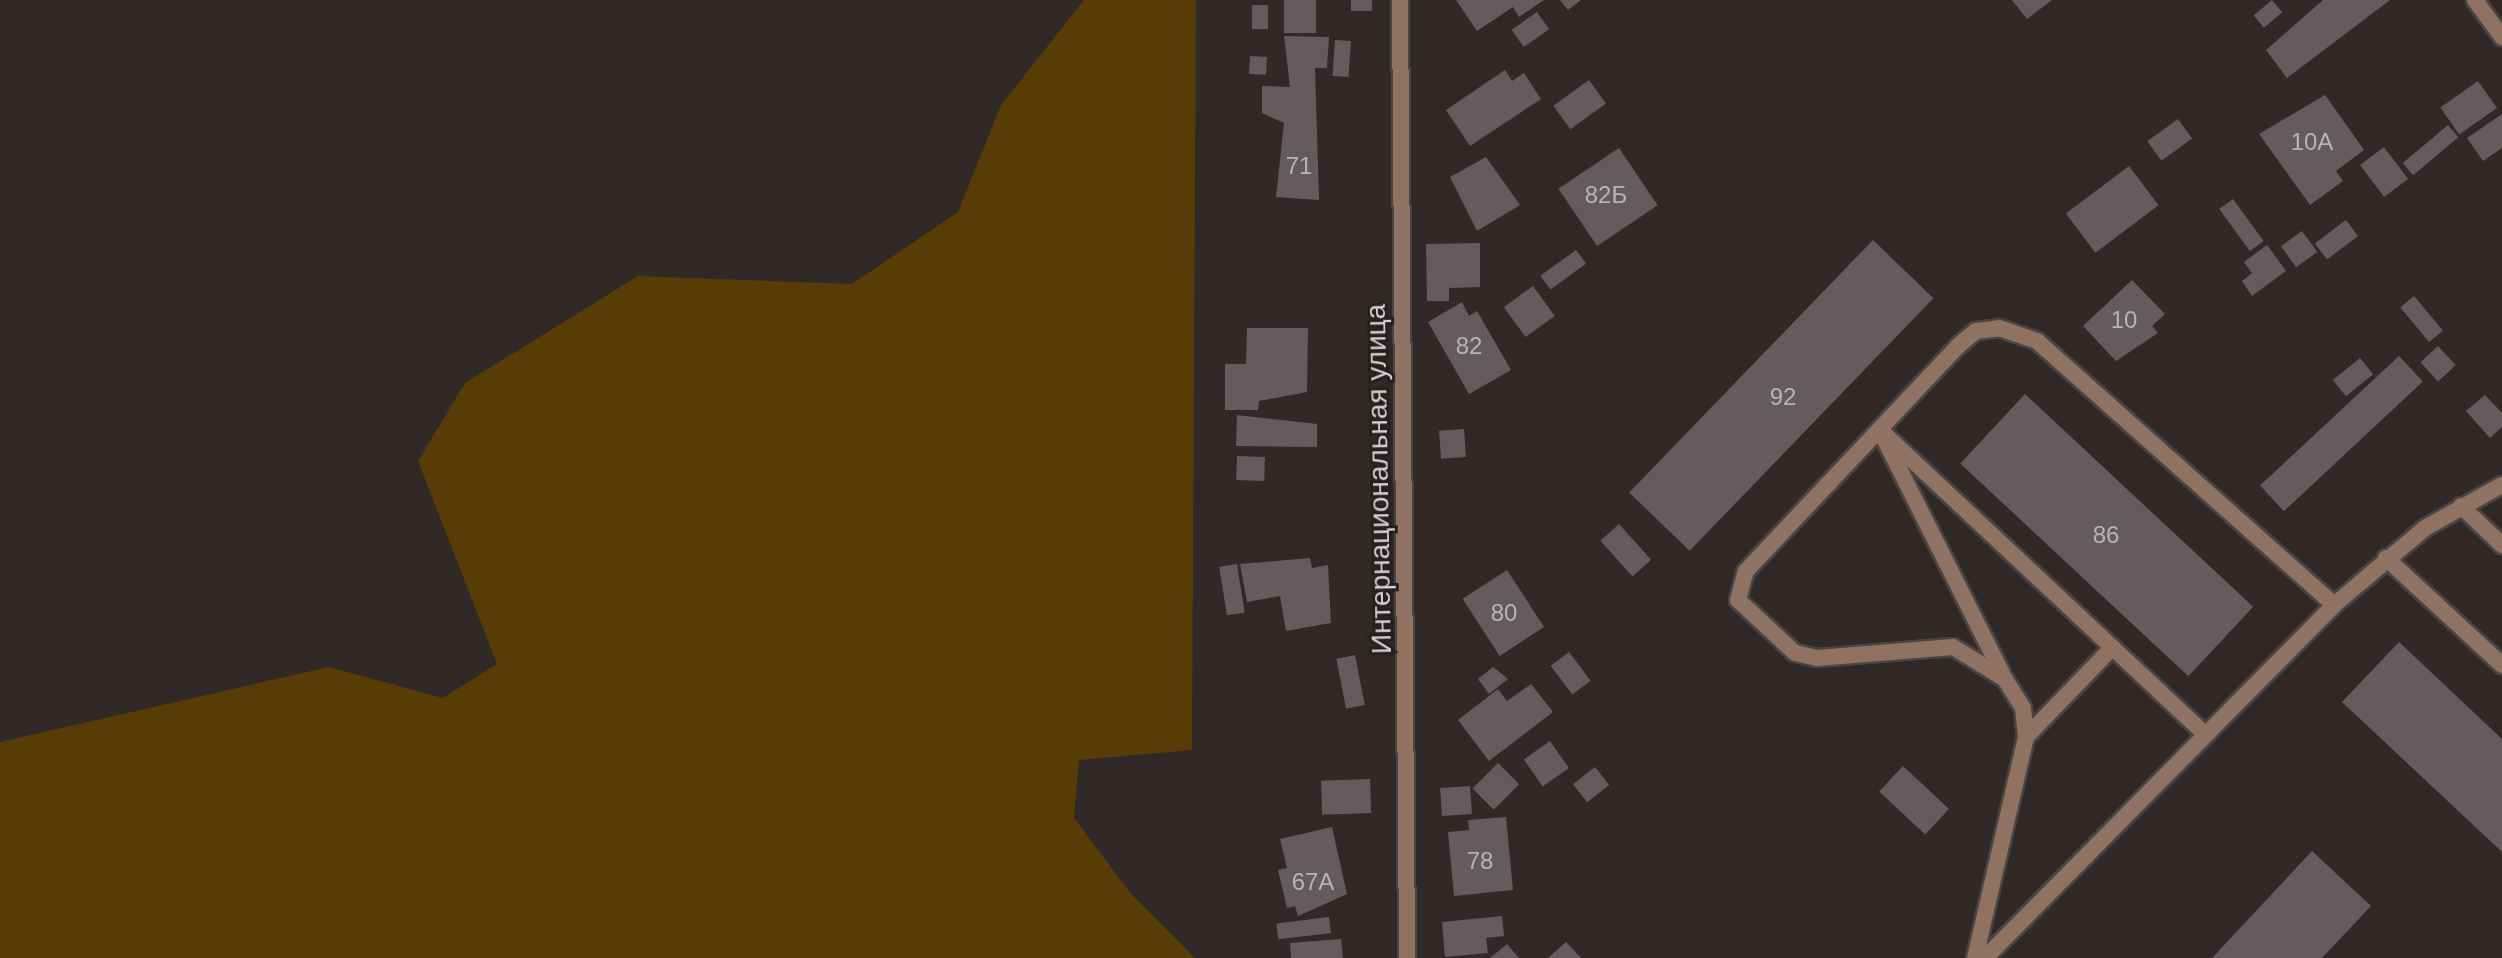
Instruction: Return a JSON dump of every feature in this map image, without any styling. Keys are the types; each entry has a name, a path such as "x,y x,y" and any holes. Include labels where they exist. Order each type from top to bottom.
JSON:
{"street":[{"name":"Интернациональная улица","path":"1400,0 1407,958"},
{"path":"2475,0 2502,37"},
{"path":"2005,679 1953,647 1817,658 1795,653 1738,600 1746,571 1976,331 2017,330 2334,605"},
{"path":"1880,430 2206,735"},
{"path":"1880,430 2005,679 2023,708 2026,737 1975,958"},
{"path":"1985,958 2334,605 2386,558 2461,506 2502,485"},
{"path":"2461,506 2502,545"},
{"path":"2386,558 2502,665"},
{"path":"2026,737 2112,648"}],"shaded area":[{"path":"1084,0 1196,0 1192,750 1079,760 1074,818 1131,894 1195,958 0,958 0,742 329,667 443,698 497,664 418,461 465,383 638,276 852,284 958,212 1001,105"}],"building":[{"path":"1284,0 1316,0 1316,33 1284,33"},
{"path":"1351,0 1372,0 1372,11 1351,11"},
{"path":"1456,0 1544,0 1519,17 1513,7 1477,31"},
{"path":"1560,0 1581,0 1568,10"},
{"path":"2012,0 2052,0 2027,19"},
{"path":"2272,0 2282,12 2264,28 2254,15"},
{"path":"2323,0 2390,0 2287,78 2266,50"},
{"path":"1252,5 1268,5 1268,29 1252,29"},
{"path":"1537,12 1549,29 1524,47 1512,30"},
{"path":"1284,36 1329,37 1327,68 1315,68 1319,200 1276,197 1284,123 1262,113 1262,86 1290,87"},
{"path":"1335,40 1351,41 1348,77 1332,76"},
{"path":"1250,56 1267,57 1266,75 1249,74"},
{"path":"1505,70 1512,81 1524,73 1541,99 1470,146 1446,110"},
{"path":"1589,80 1606,103 1570,129 1553,106"},
{"path":"2478,81 2497,108 2459,134 2440,107"},
{"path":"2325,95 2364,150 2336,171 2343,181 2310,205 2259,134"},
{"path":"2502,114 2502,148 2483,161 2467,138"},
{"path":"2178,119 2192,138 2161,161 2147,141"},
{"path":"2448,125 2458,137 2413,175 2403,163"},
{"path":"2384,147 2408,179 2384,197 2360,165"},
{"path":"1619,148 1658,205 1597,246 1558,189"},
{"path":"1486,157 1520,205 1477,231 1450,177"},
{"path":"2129,166 2158,205 2095,253 2066,214"},
{"path":"2233,199 2264,241 2250,251 2219,209"},
{"path":"2346,220 2358,236 2327,259 2315,243"},
{"path":"2302,231 2317,252 2296,267 2281,246"},
{"path":"1873,240 1933,298 1690,551 1629,492"},
{"path":"1480,243 1480,287 1449,288 1449,301 1427,301 1426,244"},
{"path":"2267,245 2286,271 2252,296 2242,281 2252,273 2244,262"},
{"path":"1576,250 1586,264 1550,290 1540,276"},
{"path":"2132,280 2165,314 2152,326 2158,333 2116,361 2083,326"},
{"path":"1533,286 1555,316 1526,337 1504,307"},
{"path":"2414,296 2443,330 2429,342 2400,308"},
{"path":"1462,302 1469,316 1477,311 1511,370 1469,394 1428,322"},
{"path":"1247,328 1308,328 1307,392 1259,401 1258,410 1225,410 1225,364 1246,364"},
{"path":"2438,346 2456,365 2438,381 2420,362"},
{"path":"2399,356 2423,382 2284,511 2260,486"},
{"path":"2360,358 2373,374 2346,396 2333,380"},
{"path":"2025,394 2253,607 2188,676 1960,463"},
{"path":"2485,395 2502,413 2502,427 2490,438 2466,411"},
{"path":"1237,415 1317,424 1317,447 1236,446"},
{"path":"1464,429 1466,457 1441,459 1439,431"},
{"path":"1237,456 1265,457 1264,481 1236,480"},
{"path":"1619,524 1651,560 1633,576 1600,541"},
{"path":"1310,558 1312,568 1328,565 1331,623 1286,631 1280,596 1247,602 1240,564"},
{"path":"1237,564 1245,612 1227,615 1219,567"},
{"path":"1507,570 1544,627 1500,656 1463,599"},
{"path":"2399,642 2502,739 2502,852 2342,702"},
{"path":"1569,652 1591,681 1572,695 1551,666"},
{"path":"1355,655 1365,705 1346,709 1336,659"},
{"path":"1493,667 1508,679 1489,694 1478,679"},
{"path":"1531,684 1553,712 1489,761 1458,720 1498,689 1507,701"},
{"path":"1550,741 1569,768 1543,786 1524,759"},
{"path":"1498,763 1519,784 1494,810 1473,788"},
{"path":"1903,766 1949,809 1925,835 1879,792"},
{"path":"1595,767 1609,785 1587,802 1573,784"},
{"path":"1370,779 1371,813 1322,815 1321,781"},
{"path":"1470,786 1472,814 1442,816 1440,788"},
{"path":"1506,817 1513,890 1454,896 1448,832 1469,830 1468,820"},
{"path":"1332,827 1347,894 1298,916 1295,906 1287,908 1278,870 1287,868 1280,839"},
{"path":"2312,851 2371,906 2322,958 2212,958"},
{"path":"1502,916 1504,936 1486,938 1488,953 1445,957 1442,922"},
{"path":"1329,917 1331,933 1278,939 1276,923"},
{"path":"1341,939 1343,958 1291,958 1290,943"},
{"path":"1566,942 1581,958 1548,958"},
{"path":"1507,944 1519,958 1490,958"}]}
